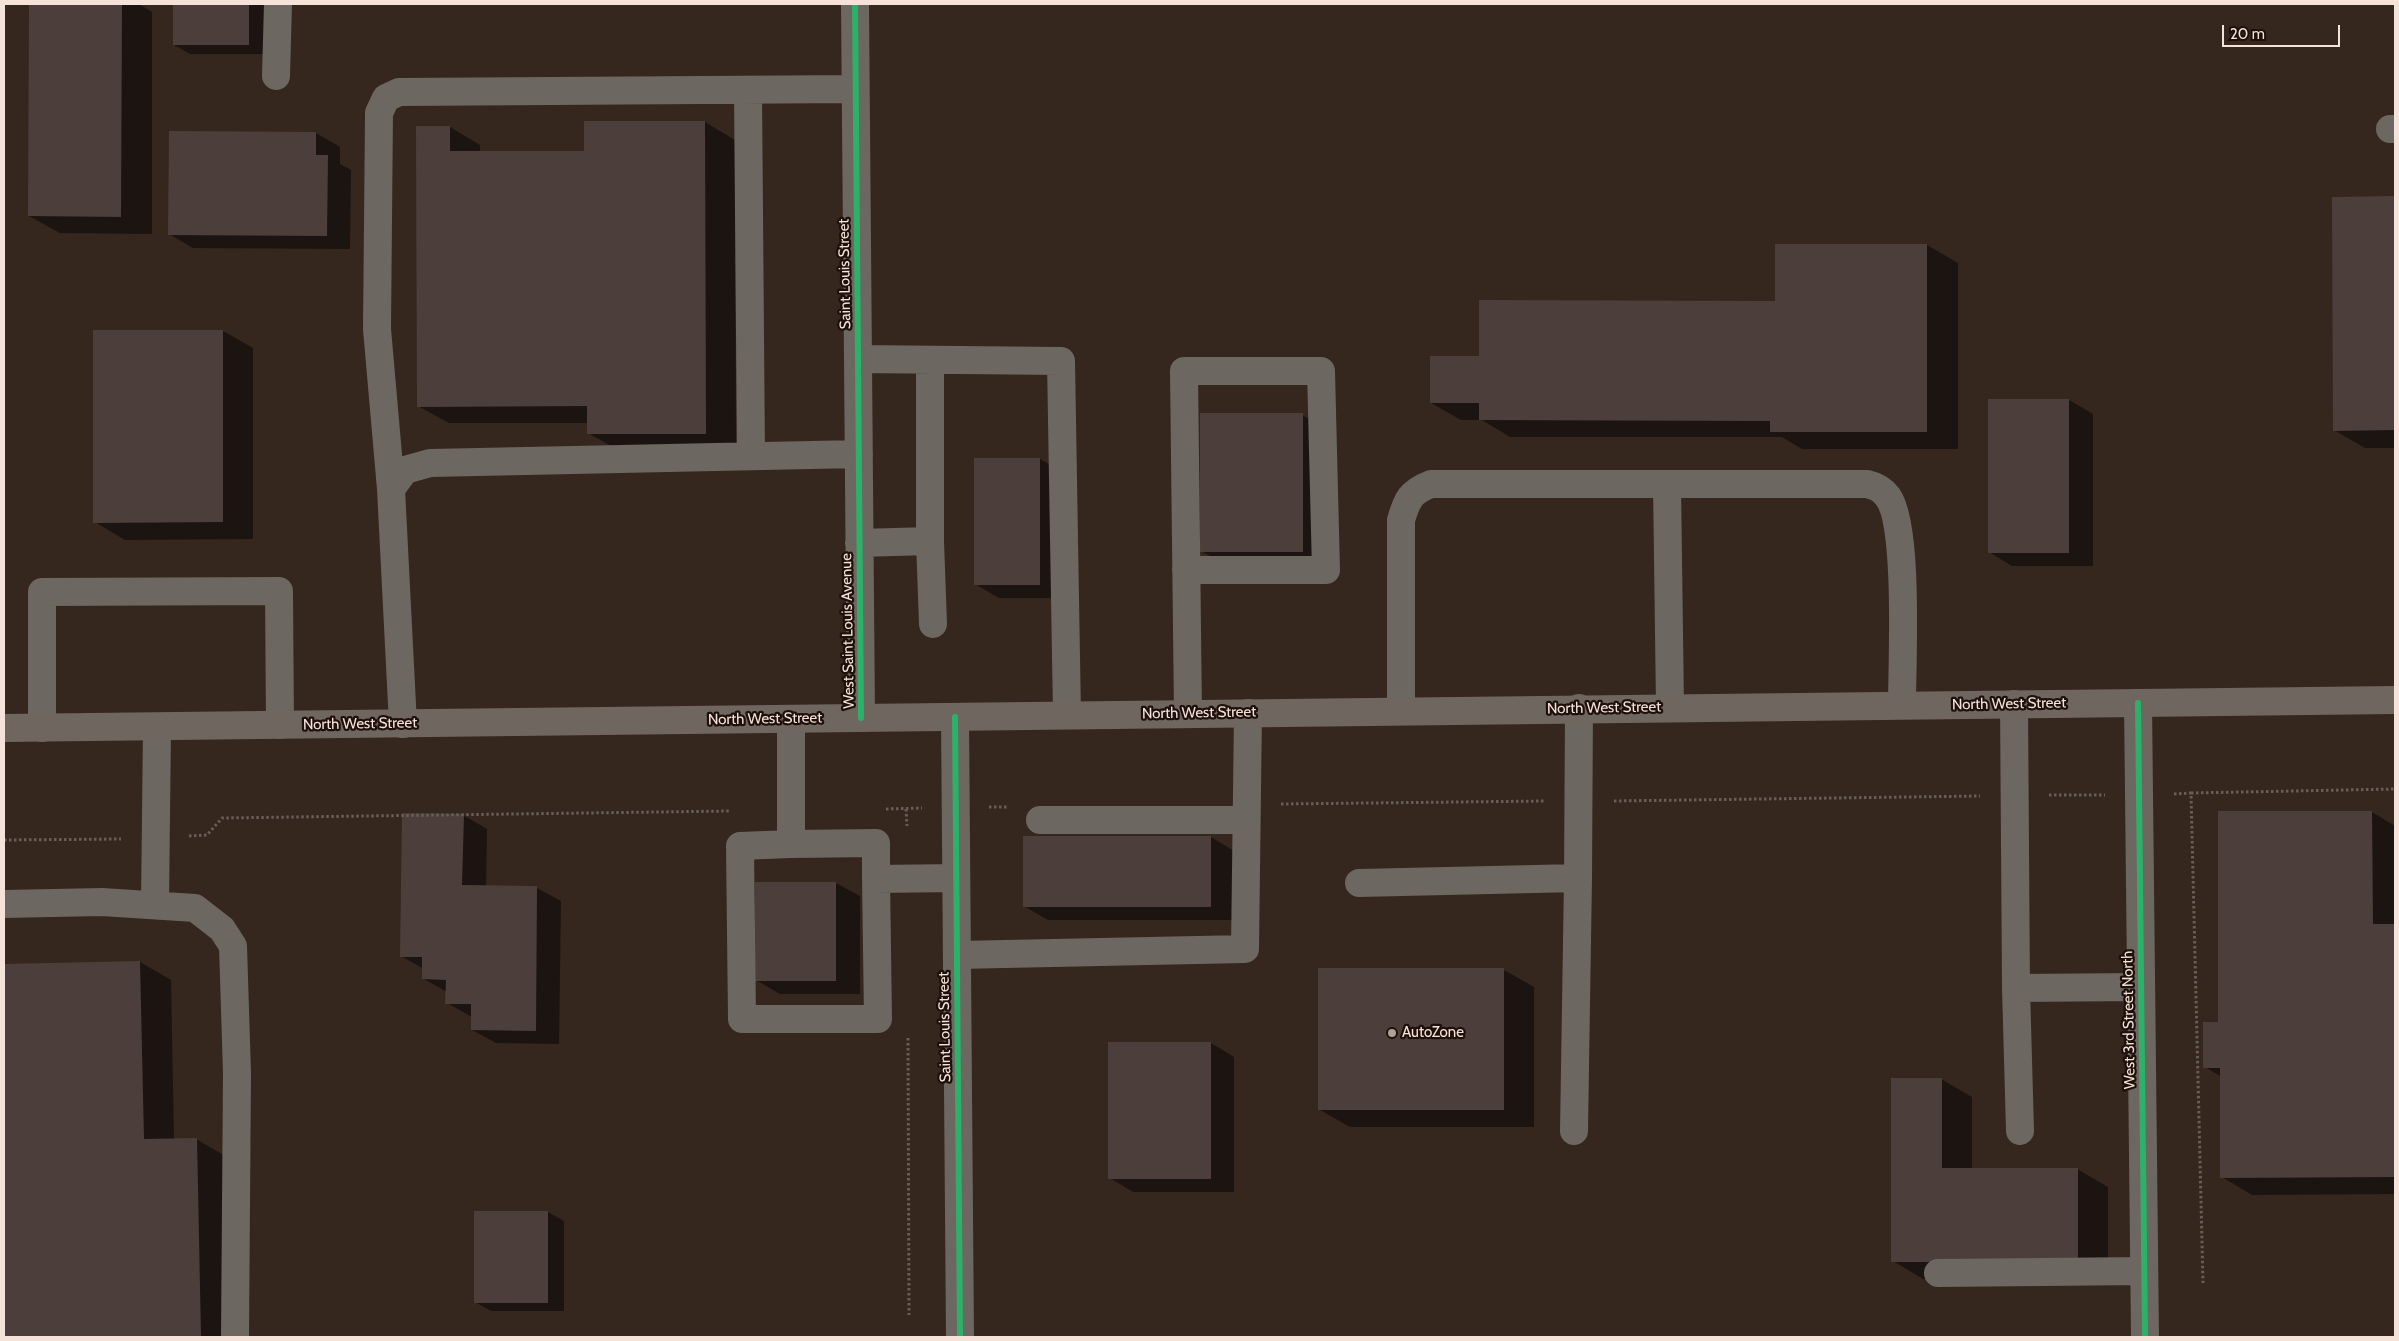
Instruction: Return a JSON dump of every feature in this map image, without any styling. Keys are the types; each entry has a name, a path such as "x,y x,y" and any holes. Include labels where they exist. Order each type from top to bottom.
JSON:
{"main road":[{"name":"North West Street","path":"4,728 1579,708 2395,700"}],"street":[{"path":"276,76 278,4"},
{"name":"Saint Louis Street","path":"854,4 859,543"},
{"path":"403,724 391,489 377,328 378,113 386,98 400,92 855,89"},
{"path":"748,90 751,456"},
{"path":"858,359 1061,361 1067,715"},
{"path":"930,360 930,541 933,624"},
{"path":"1186,570 1326,570 1321,371 1184,371 1186,570 1188,714"},
{"path":"391,489 405,470 430,463 859,454"},
{"path":"1401,711 1400,530 1407,502 1416,490 1431,484 1866,484 1878,487 1889,498 1897,521 1902,562 1902,705"},
{"path":"1667,484 1670,707"},
{"path":"859,543 930,541"},
{"name":"West Saint Louis Avenue","path":"859,543 861,718"},
{"path":"42,728 42,592 279,590 280,725"},
{"name":"West 3rd Street North","path":"2138,703 2145,1337"},
{"path":"2014,704 2016,988 2020,1131"},
{"path":"1574,1131 1579,708"},
{"path":"957,955 1245,949 1248,713"},
{"name":"Saint Louis Street","path":"955,717 960,1337"},
{"path":"791,719 791,844"},
{"path":"155,906 157,727"},
{"path":"1040,820 1246,812"},
{"path":"876,843 878,1019 742,1019 740,846 791,844 876,843"},
{"path":"876,880 956,878"},
{"path":"1359,883 1578,878"},
{"path":"4,904 102,902 195,908 222,929 233,946 237,1073 235,1337"},
{"path":"2016,988 2141,987"},
{"path":"1938,1274 2144,1271"}],"path":[{"path":"1246,812 1579,801 2395,789"},
{"path":"2191,793 2203,1283"},
{"path":"877,809 1012,807"},
{"path":"906,809 907,879"},
{"path":"4,840 207,835 222,818 731,811"},
{"path":"908,1037 909,1314"}],"building":[{"path":"29,4 122,4 121,217 28,216"},
{"path":"173,4 249,4 249,45 173,45"},
{"path":"584,121 705,121 706,434 587,434 587,406 417,407 416,126 450,126 450,151 584,151"},
{"path":"169,131 316,132 316,155 328,155 327,236 168,235"},
{"path":"2395,196 2395,430 2333,431 2332,197"},
{"path":"1775,244 1927,244 1927,432 1770,432 1770,421 1479,420 1479,403 1430,403 1430,356 1479,356 1479,300 1775,301"},
{"path":"93,330 223,330 223,522 93,523"},
{"path":"1988,399 2069,399 2069,553 1988,553"},
{"path":"1200,413 1303,413 1303,552 1200,552"},
{"path":"974,458 1040,458 1040,585 974,585"},
{"path":"2218,811 2372,811 2373,924 2395,924 2395,1177 2220,1178 2220,1068 2203,1068 2203,1022 2218,1022"},
{"path":"402,813 464,814 462,885 537,886 536,1031 471,1030 471,1004 445,1004 446,980 422,979 422,957 400,957"},
{"path":"1023,836 1211,836 1211,907 1023,907"},
{"path":"755,882 836,882 836,981 755,981"},
{"path":"140,961 144,1139 197,1138 201,1337 4,1337 4,964"},
{"path":"1318,968 1504,968 1504,1110 1318,1110"},
{"path":"1108,1042 1211,1042 1211,1179 1108,1179"},
{"path":"1891,1078 1942,1078 1942,1168 2078,1168 2078,1262 1891,1262"},
{"path":"474,1211 548,1211 548,1303 474,1303"}],"cycle path":[{"path":"855,4 861,718"},
{"path":"2138,703 2145,1337"},
{"path":"955,717 960,1337"}],"place":[{"name":"AutoZone","path":"1392,1033"}]}
